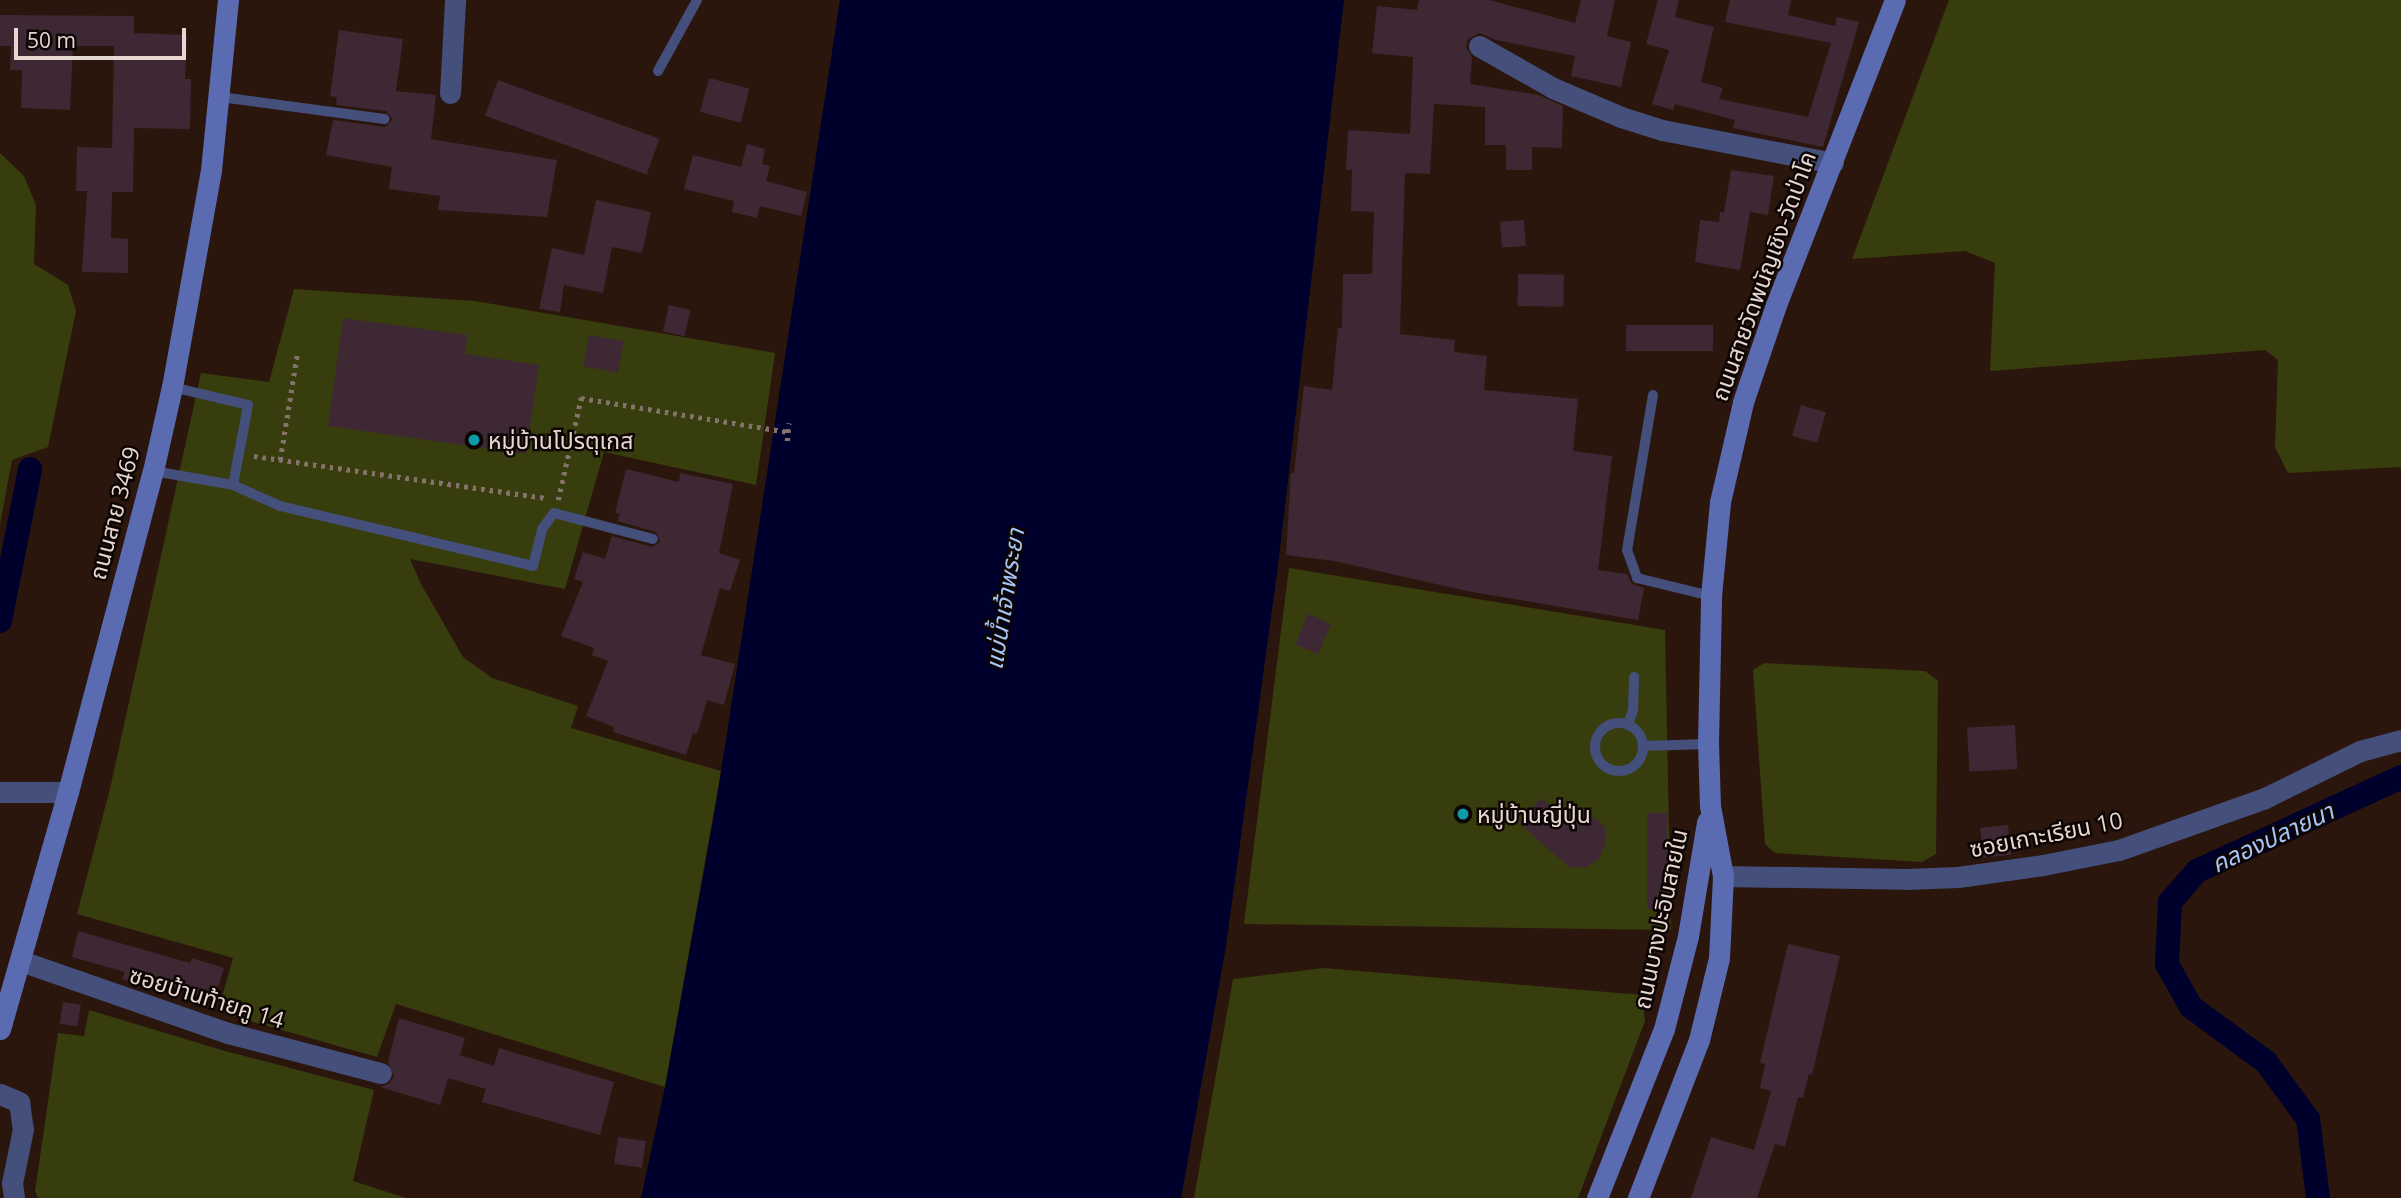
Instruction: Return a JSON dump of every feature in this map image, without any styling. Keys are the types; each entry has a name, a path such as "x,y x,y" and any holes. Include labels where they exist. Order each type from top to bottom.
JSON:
{"main road":[{"name":"ถนนสาย 3469","path":"0,1029 68,792 153,471 172,387 211,170 228,0"},
{"name":"ถนนสายวัดพนัญเชิง-วัดป่าโค","path":"1710,662 1711,596 1720,502 1743,402 1776,305 1894,0"},
{"name":"ถนนบางปะอินสายใน","path":"1638,1198 1699,1040 1719,958 1723,876 1710,806 1710,662"},
{"name":"ถนนบางปะอินสายใน","path":"1597,1198 1664,1029 1688,936 1710,806"}],"street":[{"path":"450,93 455,0"},
{"path":"1479,46 1553,88 1621,117 1662,130 1833,163"},
{"name":"ซอยเกาะเรียน 10","path":"1723,876 1906,879 1958,877 2043,865 2119,850 2265,799 2360,751 2401,740"},
{"path":"0,792 68,792"},
{"name":"ซอยบ้านท้ายคู 14","path":"21,961 228,1033 381,1073"},
{"path":"0,1094 19,1102 23,1129 12,1183 14,1198"}],"lane":[{"path":"658,71 697,0"},
{"path":"220,97 385,119"},
{"path":"172,387 248,405 233,485"},
{"path":"1653,395 1627,550 1637,578 1711,596"},
{"path":"153,471 233,485 280,506 533,566 542,529 554,513 653,539"},
{"path":"1628,724 1633,710 1634,677"},
{"path":"1628,724 1636,729 1643,746 1637,763 1620,771 1602,764 1595,747 1597,738 1609,725 1628,724"},
{"path":"1643,746 1708,744"}],"path":[{"path":"280,460 297,355"},
{"path":"554,513 581,398 788,432"},
{"path":"787,441 789,423"},
{"path":"239,454 558,500"}],"green space":[{"path":"1949,0 2401,0 2401,467 2288,473 2275,447 2278,360 2265,350 1990,371 1995,263 1965,251 1852,259"},
{"path":"0,153 24,176 36,205 34,264 68,285 76,311 48,447 12,460 0,525"},
{"path":"294,289 475,301 775,353 756,485 604,452 565,589 410,559 421,584 463,657 492,678 578,706 571,728 721,771 665,1087 396,1004 377,1057 218,1012 233,958 77,914 110,789 201,373 269,382"},
{"name":"หมู่บ้านญี่ปุ่น","path":"1289,568 1665,630 1671,930 1244,924"},
{"path":"1764,663 1925,671 1938,681 1936,854 1922,862 1775,853 1765,844 1753,670"},
{"path":"1324,968 1642,995 1645,1021 1578,1198 1194,1198 1233,979"},
{"path":"89,1010 225,1051 374,1090 353,1181 406,1198 38,1198 35,1191 58,1033 84,1036"}],"water":[{"name":"แม่น้ำเจ้าพระยา","path":"840,0 1344,0 1278,566 1226,946 1181,1198 641,1198 665,1087 716,804"}],"building":[{"path":"1419,0 1489,0 1575,23 1581,0 1615,0 1607,36 1631,42 1621,87 1571,76 1575,56 1496,40 1480,33 1468,39 1466,47 1472,57 1470,84 1539,95 1563,106 1562,148 1532,147 1532,170 1506,170 1506,145 1485,145 1485,107 1434,104 1430,174 1405,173 1400,334 1455,340 1454,352 1487,356 1484,390 1578,399 1573,451 1612,456 1598,570 1627,574 1632,584 1644,588 1638,620 1467,591 1334,561 1286,555 1291,473 1294,473 1304,386 1332,390 1338,328 1342,328 1343,274 1372,274 1374,212 1351,211 1352,170 1346,170 1348,130 1410,134 1413,57 1372,53 1377,6 1417,10"},
{"path":"1658,0 1679,0 1675,17 1714,27 1701,82 1723,88 1719,99 1808,117 1831,43 1725,22 1730,0 1791,0 1788,15 1835,26 1837,17 1859,22 1823,147 1733,128 1735,120 1675,104 1673,110 1652,104 1669,50 1646,44"},
{"path":"0,15 134,16 134,33 187,35 185,79 191,79 190,129 134,128 133,192 112,192 111,238 128,239 128,273 82,272 87,191 76,191 77,147 112,148 114,46 73,46 70,110 21,108 22,70 10,70 11,46 0,46"},
{"path":"339,30 403,39 396,91 436,95 431,139 557,160 547,217 438,210 440,196 389,189 392,167 326,155 333,120 385,127 393,119 386,111 336,105 337,97 330,96"},
{"path":"709,78 750,89 741,123 700,112"},
{"path":"498,80 660,139 647,175 485,116"},
{"path":"747,144 765,149 762,164 770,166 766,181 807,192 801,216 760,206 757,218 732,212 734,201 684,189 693,155 741,167"},
{"path":"1731,170 1774,176 1768,215 1750,212 1740,270 1695,262 1700,220 1719,222 1720,212 1724,213"},
{"path":"596,200 651,212 642,253 612,247 603,293 564,285 560,312 539,309 552,248 584,255"},
{"path":"1524,220 1526,246 1502,248 1500,222"},
{"path":"1518,274 1564,275 1563,307 1517,306"},
{"path":"669,305 690,310 684,336 663,331"},
{"path":"343,318 468,335 465,354 539,365 526,454 328,426"},
{"path":"1626,325 1713,325 1713,351 1626,351"},
{"path":"589,335 623,341 618,373 583,367"},
{"path":"1801,405 1826,412 1817,443 1792,436"},
{"path":"626,469 679,482 680,473 733,484 719,553 740,560 730,591 720,588 701,655 735,664 724,705 707,700 697,734 693,733 686,755 613,732 614,727 586,716 608,661 592,655 594,648 561,636 583,582 574,579 583,552 605,559 612,536 652,547 660,542 656,532 617,521 620,514 615,513"},
{"path":"1308,614 1331,624 1318,654 1295,644"},
{"path":"2015,725 2017,769 1969,771 1967,728"},
{"path":"1541,798 1571,824 1584,809 1605,827 1606,843 1599,859 1586,867 1570,868 1519,823"},
{"path":"1647,813 1667,813 1667,909 1647,909"},
{"path":"2008,825 2011,855 1983,858 1980,828"},
{"path":"78,931 190,963 192,958 224,968 214,1000 171,986 169,992 122,979 125,972 72,957"},
{"path":"1788,944 1840,956 1812,1075 1809,1074 1803,1098 1798,1097 1785,1147 1775,1144 1757,1198 1691,1198 1711,1137 1754,1150 1771,1091 1760,1088 1765,1064 1760,1063"},
{"path":"63,1002 81,1005 77,1027 60,1024"},
{"path":"399,1018 465,1038 460,1055 494,1066 499,1048 614,1082 600,1135 482,1102 486,1089 448,1078 440,1105 380,1087 390,1083 394,1076 388,1062"},
{"path":"618,1137 646,1141 642,1168 614,1164"}],"waterway":[{"path":"0,621 30,469"},
{"name":"คลองปลายนา","path":"2318,1198 2308,1119 2266,1062 2191,1007 2167,964 2170,902 2197,871 2401,777"}],"place":[{"name":"หมู่บ้านโปรตุเกส","path":"474,440"},
{"name":"หมู่บ้านญี่ปุ่น","path":"1463,814"}]}
